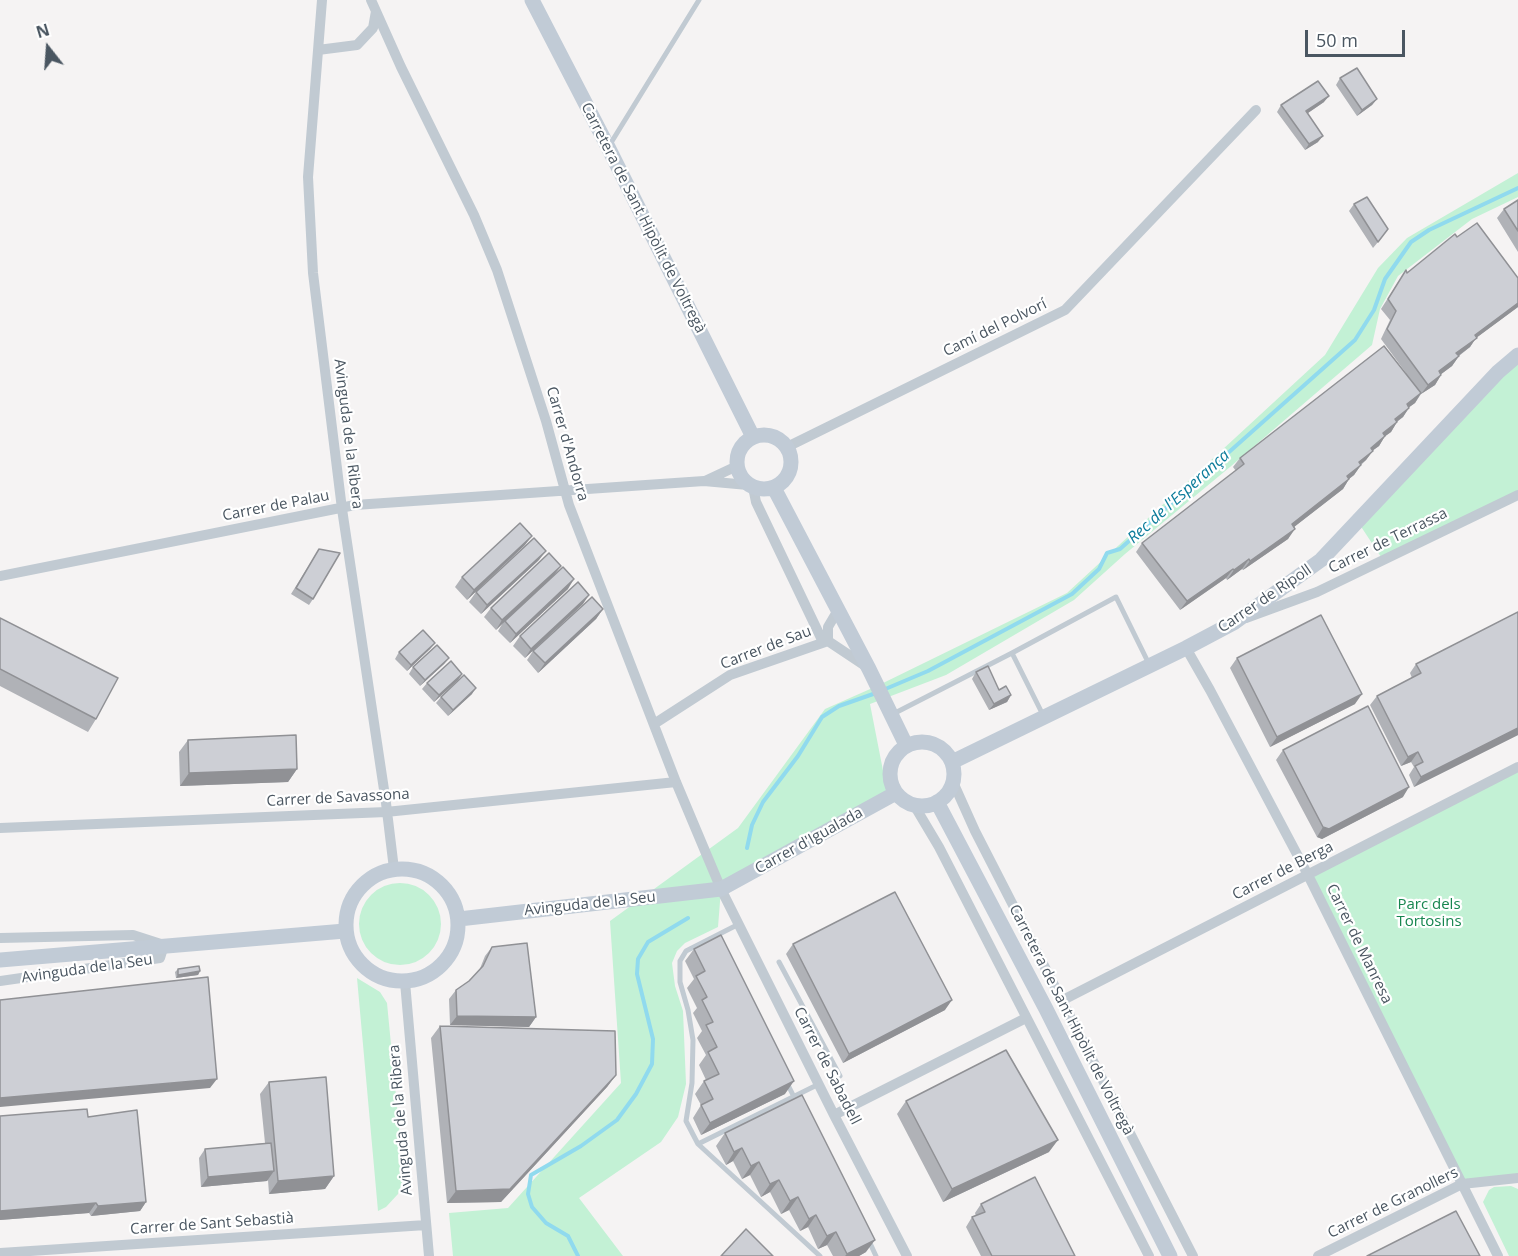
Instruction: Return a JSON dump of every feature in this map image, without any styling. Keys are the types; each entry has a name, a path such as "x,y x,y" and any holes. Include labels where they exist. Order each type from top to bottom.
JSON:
{"street":[{"name":"Avinguda de la Ribera","path":"322,0 308,177 312,262 342,509 394,869"},
{"name":"Carrer d'Andorra","path":"371,0 401,67 474,215 497,270 543,410 564,491 676,782 721,889"},
{"name":"Carretera de Sant Hipòlit de Voltregà","path":"532,0 753,437"},
{"path":"318,50 357,45 373,28 376,11"},
{"name":"Camí del Polvorí","path":"787,447 1065,310 1256,110"},
{"name":"Carrer de Ripoll","path":"952,762 1235,622 1321,560 1498,372 1518,355"},
{"path":"750,486 765,490 774,488 783,483 789,475 791,456 781,440 772,436 753,437 739,451 737,466 742,478 750,486 826,642 869,669"},
{"name":"Carrer de Palau","path":"704,481 737,466"},
{"name":"Carrer de Palau","path":"0,576 355,505 704,481 750,486"},
{"path":"774,488 869,669 906,745"},
{"name":"Carrer de Terrassa","path":"1235,622 1317,592 1518,495"},
{"path":"826,642 828,627 838,610"},
{"name":"Carrer de Sau","path":"654,724 730,675 826,642"},
{"name":"Carrer de Manresa","path":"1186,648 1308,875 1498,1256"},
{"path":"930,742 945,751 952,762 953,782 947,794 937,802 926,806 914,805 904,800 896,793 891,783 891,767 895,756 906,745 930,742"},
{"name":"Carrer de Berga","path":"1061,1001 1518,767"},
{"name":"Carrer de Savassona","path":"0,828 386,812 676,782"},
{"name":"Carretera de Sant Hipòlit de Voltregà","path":"953,782 975,831 1061,1001 1193,1256"},
{"name":"Carrer d'Igualada","path":"721,889 896,793"},
{"name":"Carretera de Sant Hipòlit de Voltregà","path":"937,802 1046,1009 1170,1256"},
{"path":"914,805 939,847 1149,1256"},
{"path":"394,869 420,871 439,881 453,898 459,919 458,937 451,954 440,967 424,977 405,981 385,979 366,968 352,951 345,931 348,908 359,888 377,874 394,869"},
{"name":"Avinguda de la Seu","path":"459,919 721,889"},
{"name":"Carrer de Sabadell","path":"721,889 906,1256"},
{"name":"Avinguda de la Seu","path":"0,960 345,931"},
{"name":"Avinguda de la Seu","path":"0,938 133,935 164,945"},
{"name":"Avinguda de la Seu","path":"0,981 160,958 164,945"},
{"name":"Avinguda de la Ribera","path":"405,981 429,1256"},
{"path":"834,1115 1026,1018"},
{"name":"Carrer de Granollers","path":"1318,1256 1462,1184 1518,1178"},
{"name":"Carrer de Sant Sebastià","path":"0,1253 426,1225"}],"lane":[{"path":"608,147 699,0"},
{"path":"891,715 1116,597 1150,666"},
{"path":"1012,653 1044,717"},
{"path":"739,924 686,951 680,961 680,982 693,1040 692,1083 686,1122 698,1144 820,1256"},
{"path":"713,937 719,948"},
{"path":"779,962 840,1076"},
{"path":"783,1074 799,1106"},
{"path":"698,1144 819,1084"},
{"path":"866,1236 876,1256"}],"green space":[{"path":"1518,173 1518,197 1472,219 1398,276 1380,309 1372,345 1074,600 946,675 870,704 887,791 721,889 718,927 685,943 677,951 672,963 675,986 683,1011 686,1084 678,1117 661,1142 579,1198 623,1256 453,1256 449,1213 508,1208 621,1083 610,921 738,828 825,709 1067,593 1325,355 1378,268 1407,238"},
{"path":"1518,355 1518,495 1383,560 1358,522"},
{"name":"Parc dels Tortosins","path":"1518,767 1518,1178 1462,1184 1308,875"},
{"path":"400,883 416,886 429,895 438,908 441,924 438,940 429,953 416,962 400,965 384,962 371,953 362,940 359,924 362,908 371,895 384,886"},
{"path":"357,978 380,992 387,1003 403,1169 403,1180 398,1194 386,1207 378,1211"},
{"path":"1511,1186 1518,1189 1518,1256 1509,1256 1483,1202 1489,1190 1494,1187"}],"building":[{"path":"1357,68 1377,99 1362,110 1340,78"},
{"path":"1318,81 1329,96 1306,111 1323,136 1309,144 1281,105"},
{"path":"1367,197 1388,229 1378,242 1354,204"},
{"path":"1518,200 1518,231 1504,209"},
{"path":"1477,223 1518,278 1518,303 1475,335 1477,338 1456,353 1459,356 1439,371 1441,375 1428,385 1387,329 1396,311 1388,299 1406,270 1407,273 1455,234 1457,237"},
{"path":"1384,346 1421,393 1407,404 1409,408 1383,433 1385,436 1371,448 1373,451 1347,476 1349,479 1292,524 1295,529 1187,601 1142,543 1244,464 1240,458"},
{"path":"520,523 532,536 474,590 462,577"},
{"path":"534,538 546,551 487,605 476,592"},
{"path":"319,549 340,553 313,599 296,588"},
{"path":"549,553 561,566 502,620 491,608"},
{"path":"563,567 574,579 516,634 505,621"},
{"path":"578,582 589,595 531,649 520,636"},
{"path":"592,597 603,609 545,663 533,651"},
{"path":"1518,612 1518,728 1421,777 1415,766 1423,762 1418,752 1408,757 1377,696 1421,673 1416,664"},
{"path":"1321,615 1362,694 1277,737 1237,658"},
{"path":"0,618 118,678 96,719 0,669"},
{"path":"423,630 435,643 411,665 399,652"},
{"path":"437,645 449,658 425,680 413,667"},
{"path":"451,661 462,674 439,695 427,683"},
{"path":"988,666 999,690 1006,686 1011,695 994,704 976,672"},
{"path":"464,675 476,688 453,710 441,697"},
{"path":"1368,706 1409,787 1329,829 1323,827 1283,750"},
{"path":"296,735 297,769 189,773 188,740"},
{"path":"895,892 952,1000 849,1054 793,944"},
{"path":"721,935 794,1081 710,1123 701,1105 713,1099 704,1081 719,1074 708,1052 717,1047 706,1025 713,1022 702,1000 707,997 696,976 705,971 694,949"},
{"path":"527,943 536,1017 457,1016 456,990 469,981 483,966 492,947"},
{"path":"199,966 200,971 178,975 178,969"},
{"path":"208,977 217,1079 0,1098 0,1000"},
{"path":"440,1026 615,1031 616,1075 510,1189 456,1191"},
{"path":"1006,1050 1058,1140 952,1189 906,1101"},
{"path":"326,1077 334,1176 278,1181 269,1082"},
{"path":"802,1095 875,1240 847,1254 836,1232 827,1236 816,1215 809,1219 798,1197 790,1201 779,1180 770,1184 759,1162 751,1166 742,1148 734,1152 725,1133"},
{"path":"87,1109 88,1117 137,1110 146,1202 98,1206 96,1203 0,1211 0,1116"},
{"path":"271,1143 274,1171 208,1177 205,1149"},
{"path":"1035,1177 1075,1256 992,1256 972,1217 985,1212 981,1204"},
{"path":"1456,1211 1480,1256 1367,1256"},
{"path":"746,1229 773,1256 721,1256"}],"waterway":[{"name":"Rec de l'Esperança","path":"883,690 928,671 1072,594 1099,569 1107,553 1120,549 1355,340 1374,310 1385,279 1411,242 1429,230 1518,188"},
{"name":"Rec de l'Esperança","path":"747,848 752,825 763,802 798,756 822,717 839,706 876,693"},
{"name":"Rec de l'Esperança","path":"578,1256 568,1236 546,1223 532,1207 528,1194 531,1175 581,1146 617,1120 636,1094 652,1064 653,1039 637,974 638,959 648,942 688,918"}]}
